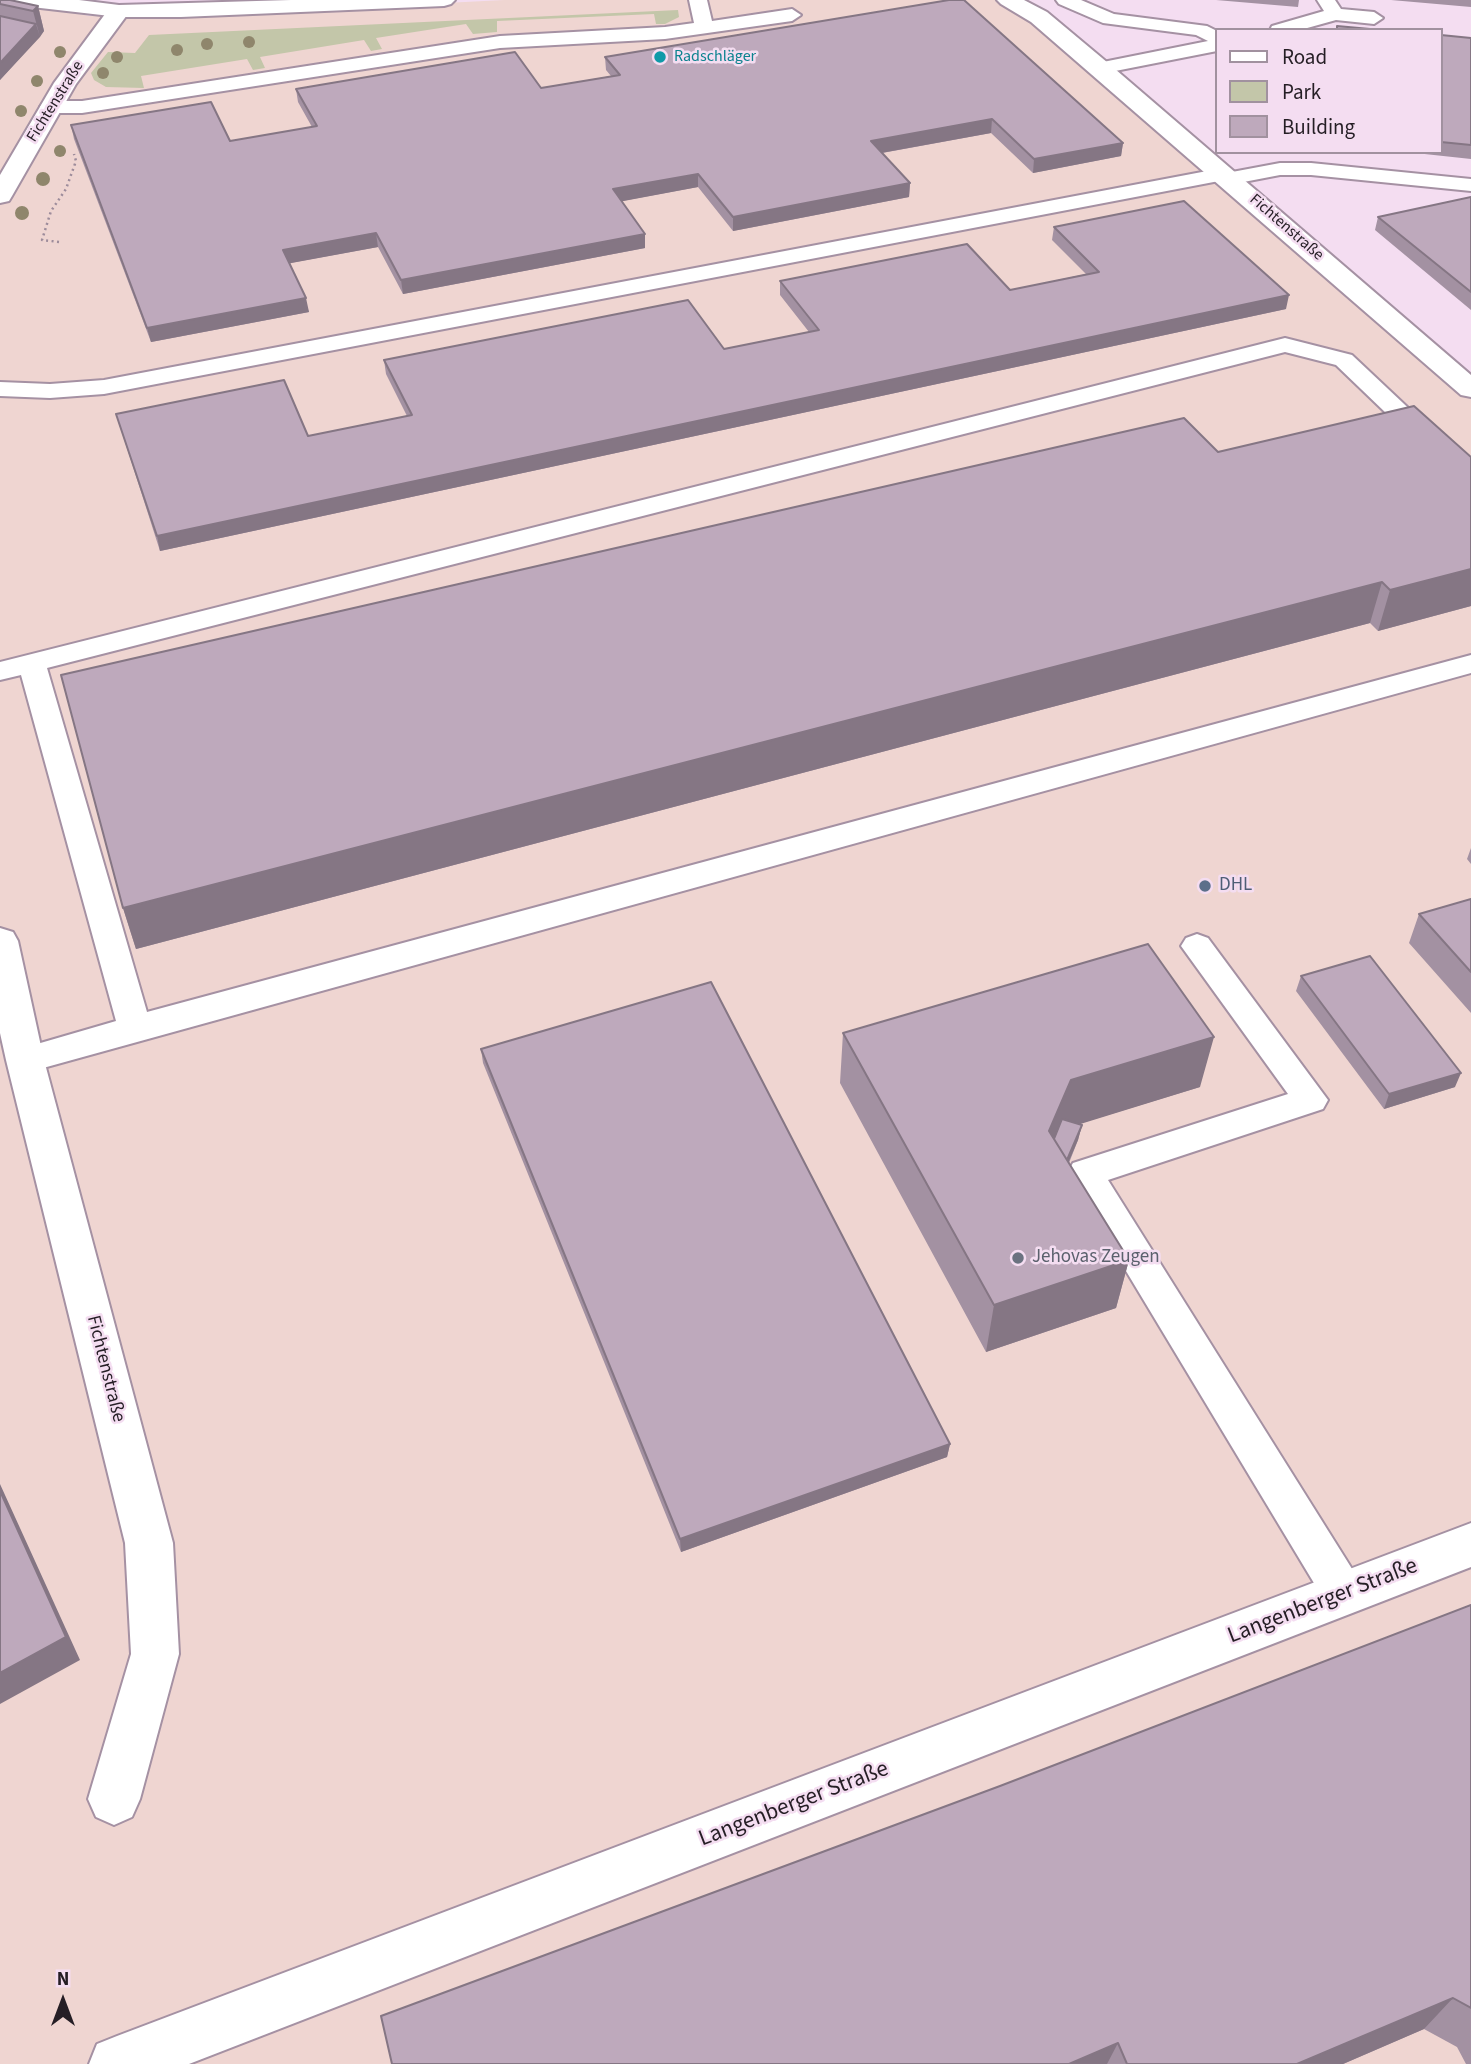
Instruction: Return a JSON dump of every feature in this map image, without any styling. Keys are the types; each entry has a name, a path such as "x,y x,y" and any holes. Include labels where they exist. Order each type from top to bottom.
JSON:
{"street":[{"path":"23,0 111,7 444,0"},
{"name":"Fichtenstraße","path":"1008,0 1040,17 1471,389"},
{"name":"Fichtenstraße","path":"0,196 111,7"},
{"name":"Fichtenstraße","path":"0,941 25,1060 149,1543 155,1654 114,1799"},
{"name":"Langenberger Straße","path":"117,2064 1471,1545"}],"lane":[{"path":"698,0 705,28"},
{"path":"1065,0 1110,19 1200,30 1216,38"},
{"path":"1283,28 1330,7 1374,18"},
{"path":"50,107 82,107 500,42 665,33 792,15"},
{"path":"1100,68 1216,46"},
{"path":"0,389 50,391 104,387 1226,176 1280,169 1311,169 1471,185"},
{"path":"0,671 1284,345 1343,360 1471,481"},
{"path":"30,662 135,1028"},
{"path":"25,1060 1471,664"},
{"path":"1197,946 1311,1100 1084,1173 1345,1594"}],"shaded area":[{"path":"0,0 90,16 308,10 504,0 995,0 1025,13 1471,397 1471,2064 0,2064"}],"green space":[{"path":"678,10 679,17 665,24 656,24 654,14 497,21 497,32 473,34 466,24 376,38 382,49 371,51 364,40 260,57 265,68 253,70 247,59 141,76 144,88 106,87 94,80 91,73 108,52 135,53 149,35"}],"building":[{"path":"0,0 38,6 33,11 0,4"},
{"path":"949,0 964,0 1123,143 1034,159 992,119 871,141 910,183 733,217 698,174 613,189 645,234 401,280 376,233 283,250 306,298 147,328 71,125 211,102 230,141 317,126 296,89 515,52 541,88 620,75 605,57"},
{"path":"0,16 36,24 0,63"},
{"path":"1443,35 1471,38 1471,145 1443,142"},
{"path":"1471,197 1471,292 1378,217"},
{"path":"1184,201 1289,295 157,536 116,414 284,380 308,436 412,415 384,360 688,300 724,349 819,330 780,281 967,244 1010,290 1099,272 1054,227"},
{"path":"1414,406 1471,457 1471,569 1390,590 1382,582 123,908 61,675 1184,418 1218,452"},
{"path":"1471,899 1471,972 1419,914"},
{"path":"1148,944 1214,1037 1071,1080 1049,1131 1129,1260 994,1305 843,1033"},
{"path":"1370,956 1461,1073 1389,1094 1301,976"},
{"path":"711,982 950,1444 680,1539 481,1049"},
{"path":"1062,1119 1082,1125 1067,1160 1054,1139"},
{"path":"0,1491 66,1637 0,1673"},
{"path":"1471,1605 1471,2008 1453,1998 1297,2064 1127,2064 1118,2043 1069,2064 392,2064 381,2016 1000,1786"}],"place":[{"name":"Radschläger","path":"660,57"},
{"name":"DHL","path":"1205,886"},
{"name":"Jehovas Zeugen","path":"1018,1258"}]}
